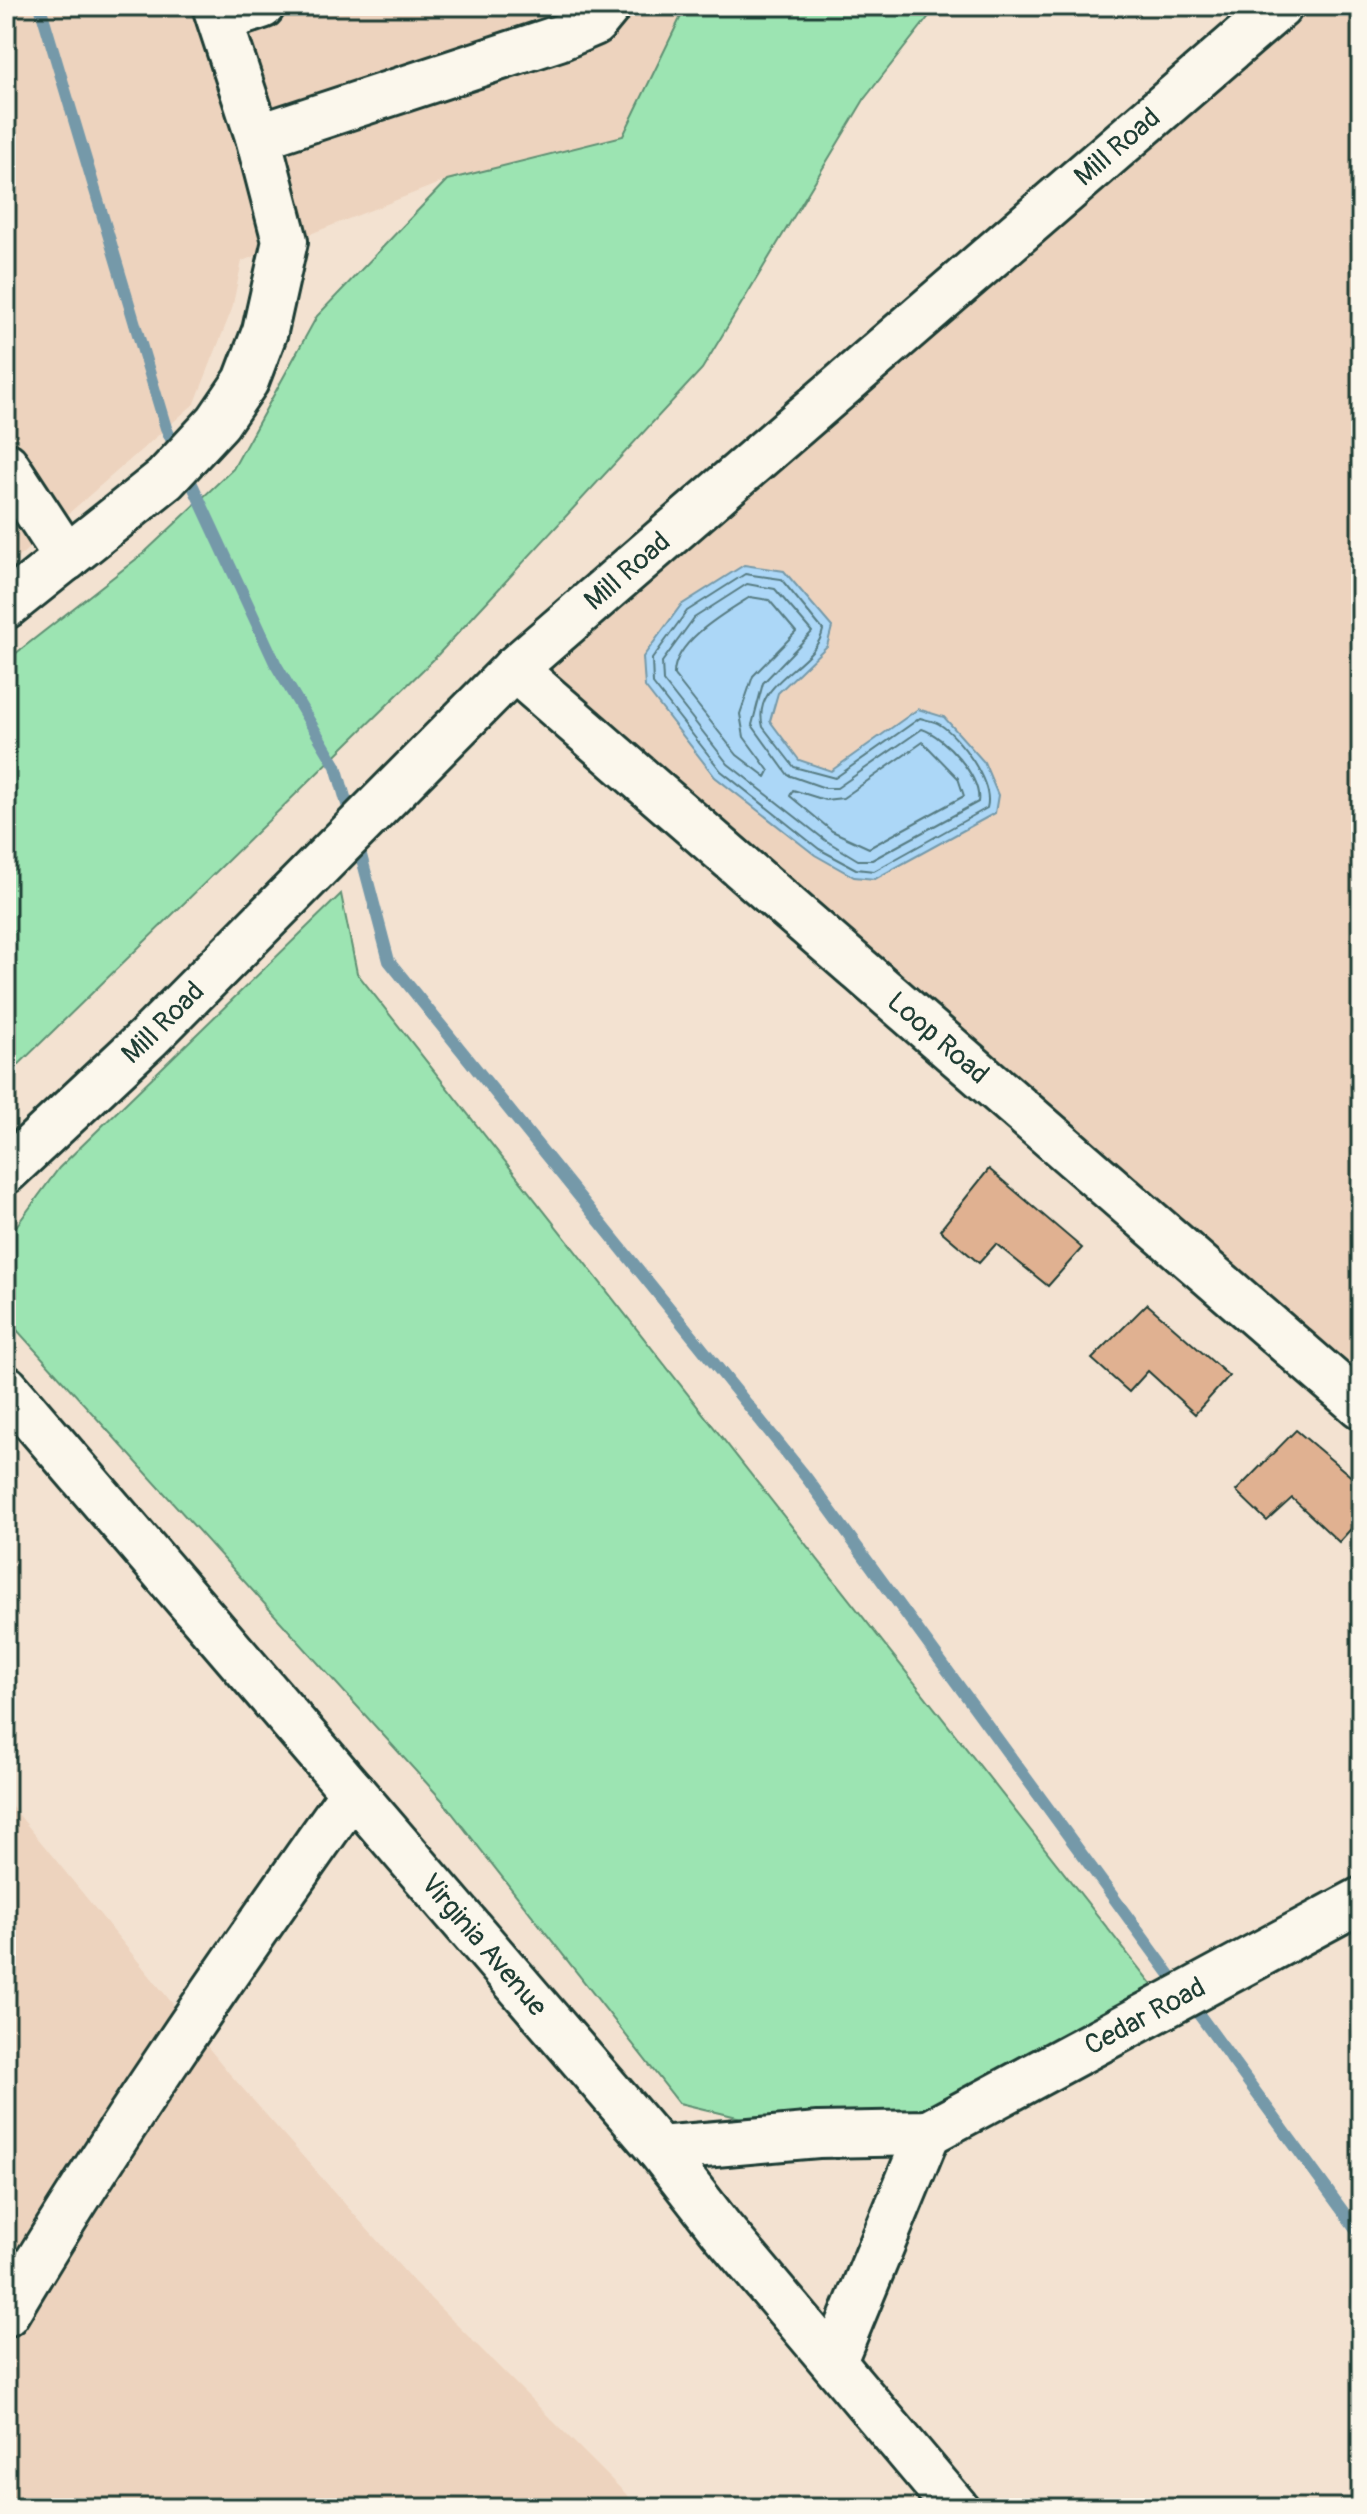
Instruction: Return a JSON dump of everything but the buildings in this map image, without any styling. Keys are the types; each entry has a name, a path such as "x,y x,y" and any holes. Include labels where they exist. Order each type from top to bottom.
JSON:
{"street":[{"path":"6,606 165,479 218,422 246,381 265,331 285,241 258,137 218,13 262,6"},
{"path":"258,137 559,38 594,23 608,6"},
{"name":"Mill Road","path":"6,1171 148,1038 514,669 1280,6"},
{"path":"6,465 67,558"},
{"name":"Loop Road","path":"514,669 1361,1406"},
{"name":"Virginia Avenue","path":"6,1388 659,2149 721,2229 956,2508"},
{"path":"6,2314 83,2185 217,1985 353,1792"},
{"name":"Cedar Road","path":"659,2149 818,2135 928,2133 1361,1900"},
{"path":"834,2361 928,2133"}],"shaded area":[{"path":"6,6 686,6 623,136 447,180 242,261 232,309 195,403 6,568"},
{"path":"1280,6 1361,6 1361,1406 514,669"},
{"path":"6,1799 229,2073 413,2281 640,2508 6,2508"}],"green space":[{"path":"686,6 937,6 865,98 702,369 433,660 6,1077 6,661 144,553 233,469 317,316 447,180 623,136"},
{"path":"341,894 357,973 1152,1985 924,2115 754,2121 679,2103 441,1799 16,1329 6,1310 6,1240 59,1168"}],"water":[{"path":"744,565 784,571 832,627 827,646 778,693 770,721 799,760 831,771 918,709 944,717 984,762 998,795 995,813 875,879 854,877 815,855 715,777 645,687 643,657 681,605"}],"waterway":[{"path":"40,6 166,428 276,665 336,766 351,818"},
{"path":"357,840 389,961 806,1477 1361,2236"}]}
